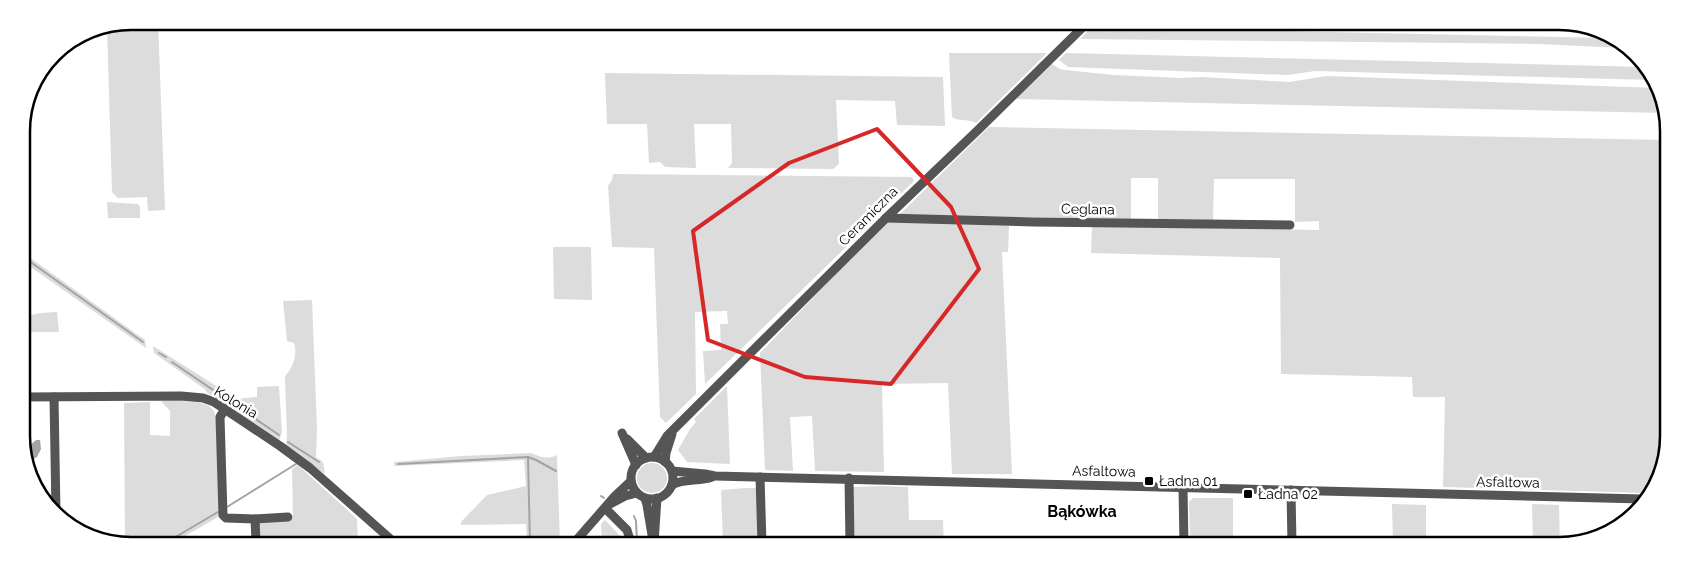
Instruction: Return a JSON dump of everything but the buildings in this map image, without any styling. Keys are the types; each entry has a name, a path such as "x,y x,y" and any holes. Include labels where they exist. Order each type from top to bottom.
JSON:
{"street":[{"name":"Ceramiczna","path":"650,457 667,436 886,218 1080,30"},
{"name":"Ceglana","path":"886,218 1025,222 1290,225"},
{"name":"Kolonia","path":"30,397 194,396 203,398 225,409 310,468 388,537"},
{"path":"54,397 56,503"},
{"path":"225,409 220,417 222,513 226,518 288,518"},
{"name":"Ceramiczna","path":"665,462 673,431"},
{"path":"606,506 625,496 641,495 657,498 667,493 672,485 672,471 665,462 650,457 622,433 636,465"},
{"path":"650,457 636,465 631,475 631,482 647,505 653,537"},
{"name":"Asfaltowa","path":"672,471 714,476 1637,499"},
{"name":"Asfaltowa","path":"672,485 678,482 705,480 714,476"},
{"path":"760,477 762,537"},
{"path":"849,478 850,537"},
{"path":"579,537 615,496 631,482"},
{"path":"1183,487 1184,537"},
{"path":"1291,490 1292,537"},
{"path":"654,537 657,498"},
{"path":"606,506 627,530 629,537"},
{"path":"256,519 256,537"}],"highlighted area":[{"path":"877,129 951,207 979,269 891,384 805,377 708,340 693,231 789,163"}],"shaded area":[{"path":"125,30 158,30 165,210 148,211 147,197 118,198 112,192 107,33"},
{"path":"1089,30 1233,30 1596,38 1615,48 1538,44 1080,39"},
{"path":"949,53 1047,53 976,123 952,117"},
{"path":"1066,53 1636,67 1646,80 1315,71 1288,75 1068,67 1059,60"},
{"path":"1052,64 1065,70 1114,75 1181,78 1201,77 1289,82 1327,76 1650,88 1658,113 1016,99"},
{"path":"605,73 943,77 945,126 897,125 895,101 836,100 839,164 833,169 728,168 732,163 731,124 694,124 696,168 665,167 660,162 649,163 647,124 607,124"},
{"path":"989,127 1660,140 1660,436 1657,462 1642,493 1443,487 1445,397 1413,397 1412,377 1281,374 1280,258 1091,253 1092,226 1319,230 1319,221 1295,222 1295,179 1214,179 1213,220 1158,219 1158,178 1131,178 1131,219 899,215"},
{"path":"613,174 912,177 914,181 705,384 703,351 721,350 720,324 728,324 727,311 695,312 696,394 666,423 660,417 654,248 612,247 608,186"},
{"path":"107,202 138,204 140,207 140,218 108,218"},
{"path":"887,221 1009,226 1008,252 1002,252 1012,474 952,474 948,383 882,384 884,472 815,471 812,416 790,417 793,471 765,470 760,353"},
{"path":"553,247 591,247 592,300 554,299"},
{"path":"30,258 145,340 146,348 30,267"},
{"path":"312,300 317,429 316,457 323,462 325,474 286,446 285,376 292,365 295,347 294,343 287,341 283,301"},
{"path":"57,312 59,332 30,332 30,315"},
{"path":"153,346 237,399 257,397 257,387 279,386 282,432 279,441 206,392 206,390 154,353"},
{"path":"727,386 730,464 687,462 678,450 696,422 694,419"},
{"path":"161,401 201,403 210,407 213,411 217,426 220,516 183,537 125,537 124,403 150,402 150,435 170,436 170,411"},
{"path":"36,440 40,440 41,449 37,457 33,459 32,455 30,445"},
{"path":"531,453 547,458 557,455 560,537 527,537 526,524 461,525 461,522 487,495 526,486 524,460 394,466 394,462 461,456"},
{"path":"652,463 663,467 667,478 663,489 652,493 641,489 637,478 641,467"},
{"path":"298,465 357,519 358,537 259,537 259,523 293,519 292,469"},
{"path":"852,487 908,487 909,520 943,520 944,537 854,537"},
{"path":"758,488 759,537 723,537 721,490"},
{"path":"1193,498 1233,498 1233,537 1190,537 1189,502"},
{"path":"1392,504 1426,505 1426,537 1393,537"},
{"path":"1532,504 1559,505 1560,537 1533,537"},
{"path":"605,520 621,537 602,537 601,524"}],"waterway":[{"path":"30,262 143,342"},
{"path":"159,353 166,357"},
{"path":"172,362 279,435"},
{"path":"288,442 319,462"},
{"path":"528,457 530,537"},
{"path":"398,464 528,457 556,471"},
{"path":"227,507 296,464"},
{"path":"176,537 218,512"},
{"path":"634,516 637,537"}],"place":[{"name":"Ładna 01","path":"1149,481"},
{"name":"Ładna 02","path":"1248,494"}],"district":[{"name":"Bąkówka","path":"1082,511"}]}
